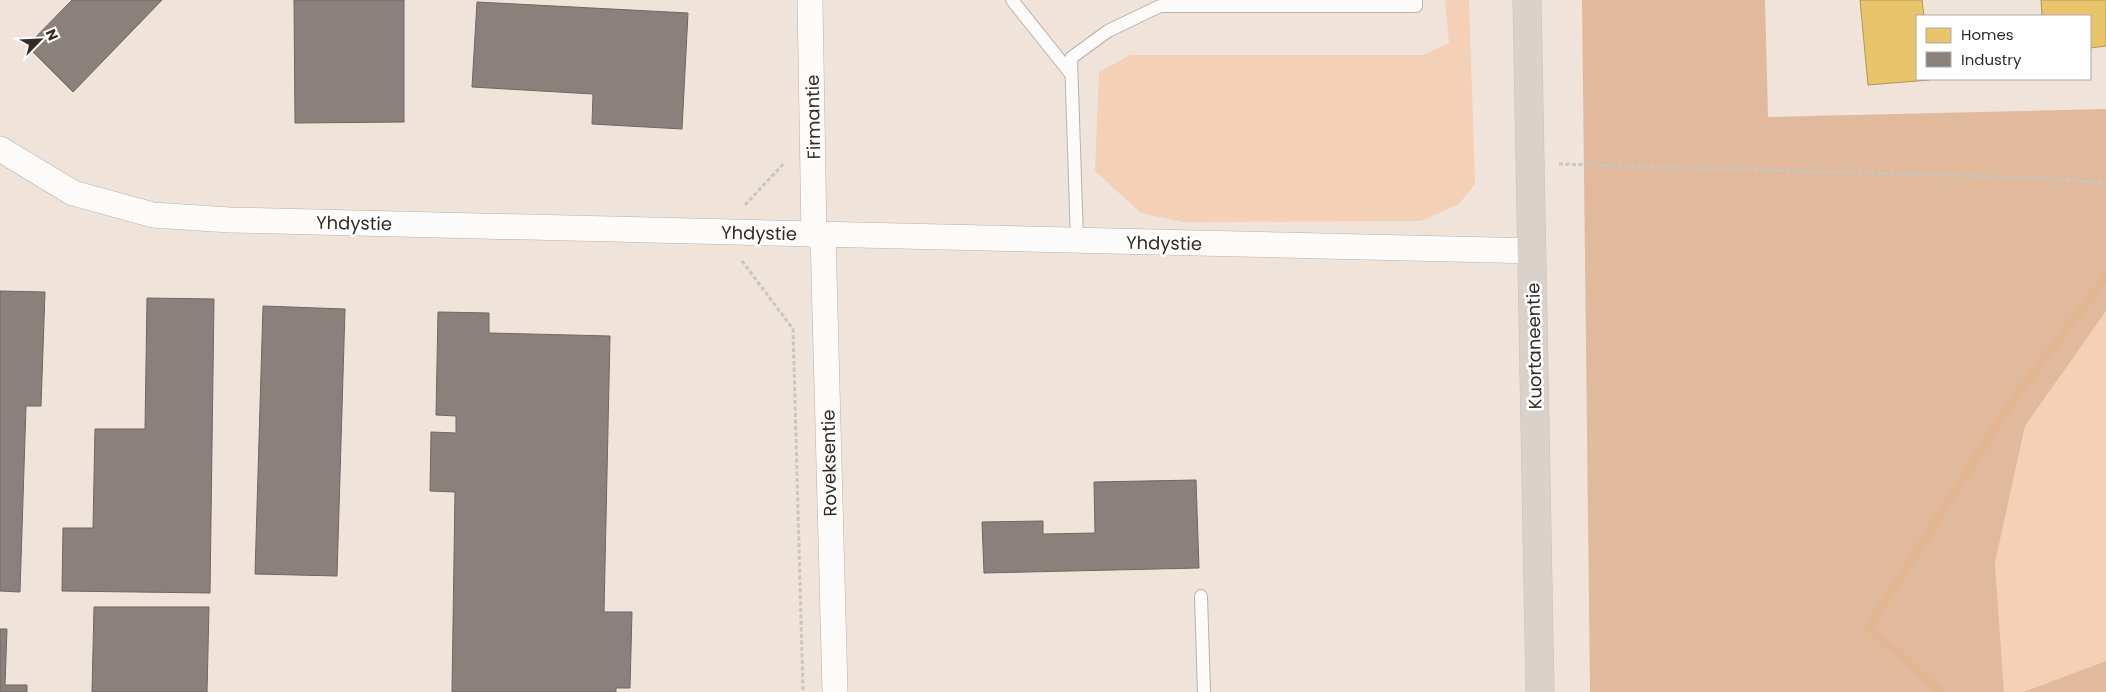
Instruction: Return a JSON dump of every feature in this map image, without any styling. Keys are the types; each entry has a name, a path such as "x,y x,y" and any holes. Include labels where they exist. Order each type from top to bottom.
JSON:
{"highway":[{"name":"Kuortaneentie","path":"1528,0 1540,692"}],"street":[{"name":"Firmantie","path":"810,0 819,235"},
{"name":"Yhdystie","path":"0,149 73,193 152,215 230,220 1533,251"},
{"name":"Roveksentie","path":"819,235 835,692"}],"lane":[{"path":"1012,0 1071,74"},
{"path":"1077,240 1071,58 1108,31 1160,3 1416,6 1416,0"},
{"path":"1200,596 1204,692"}],"path":[{"path":"789,158 741,209 740,258 793,329 803,692"},
{"path":"1531,164 2042,178 2106,182"}],"shaded area":[{"path":"1445,0 1469,0 1475,184 1459,204 1421,221 1182,222 1141,213 1095,171 1099,72 1130,55 1423,55 1449,43"},
{"path":"1582,0 1765,0 1768,117 2106,109 2106,311 2025,426 1995,563 2004,692 1590,692"},
{"path":"2106,308 2106,661 2023,692 2004,692 1995,563 2025,426"},
{"path":"2106,661 2106,692 2023,692"}],"building: Homes":[{"path":"1860,0 1922,0 1924,15 1916,15 1916,80 1929,80 1868,85"},
{"path":"2041,0 2106,0 2106,46 2091,48 2091,15 2042,15"}],"building: Industry":[{"path":"72,0 162,0 73,92 27,46"},
{"path":"294,0 404,0 404,122 295,123"},
{"path":"477,2 688,13 682,129 592,124 593,94 472,87"},
{"path":"0,291 45,292 41,406 26,406 20,592 0,591"},
{"path":"147,298 214,299 210,593 62,591 63,528 93,528 95,429 145,429"},
{"path":"263,306 345,309 337,576 255,574"},
{"path":"438,312 489,313 489,333 610,336 604,612 632,612 630,688 616,688 616,692 452,692 455,492 430,491 431,432 456,433 456,416 436,415"},
{"path":"1196,480 1199,568 984,573 982,522 1043,521 1043,534 1095,533 1094,482"},
{"path":"94,607 209,607 207,692 92,692"},
{"path":"0,629 7,629 5,685 27,685 27,692 0,692"}],"waterway":[{"path":"1940,692 1869,627 2011,403 2106,277"}]}
